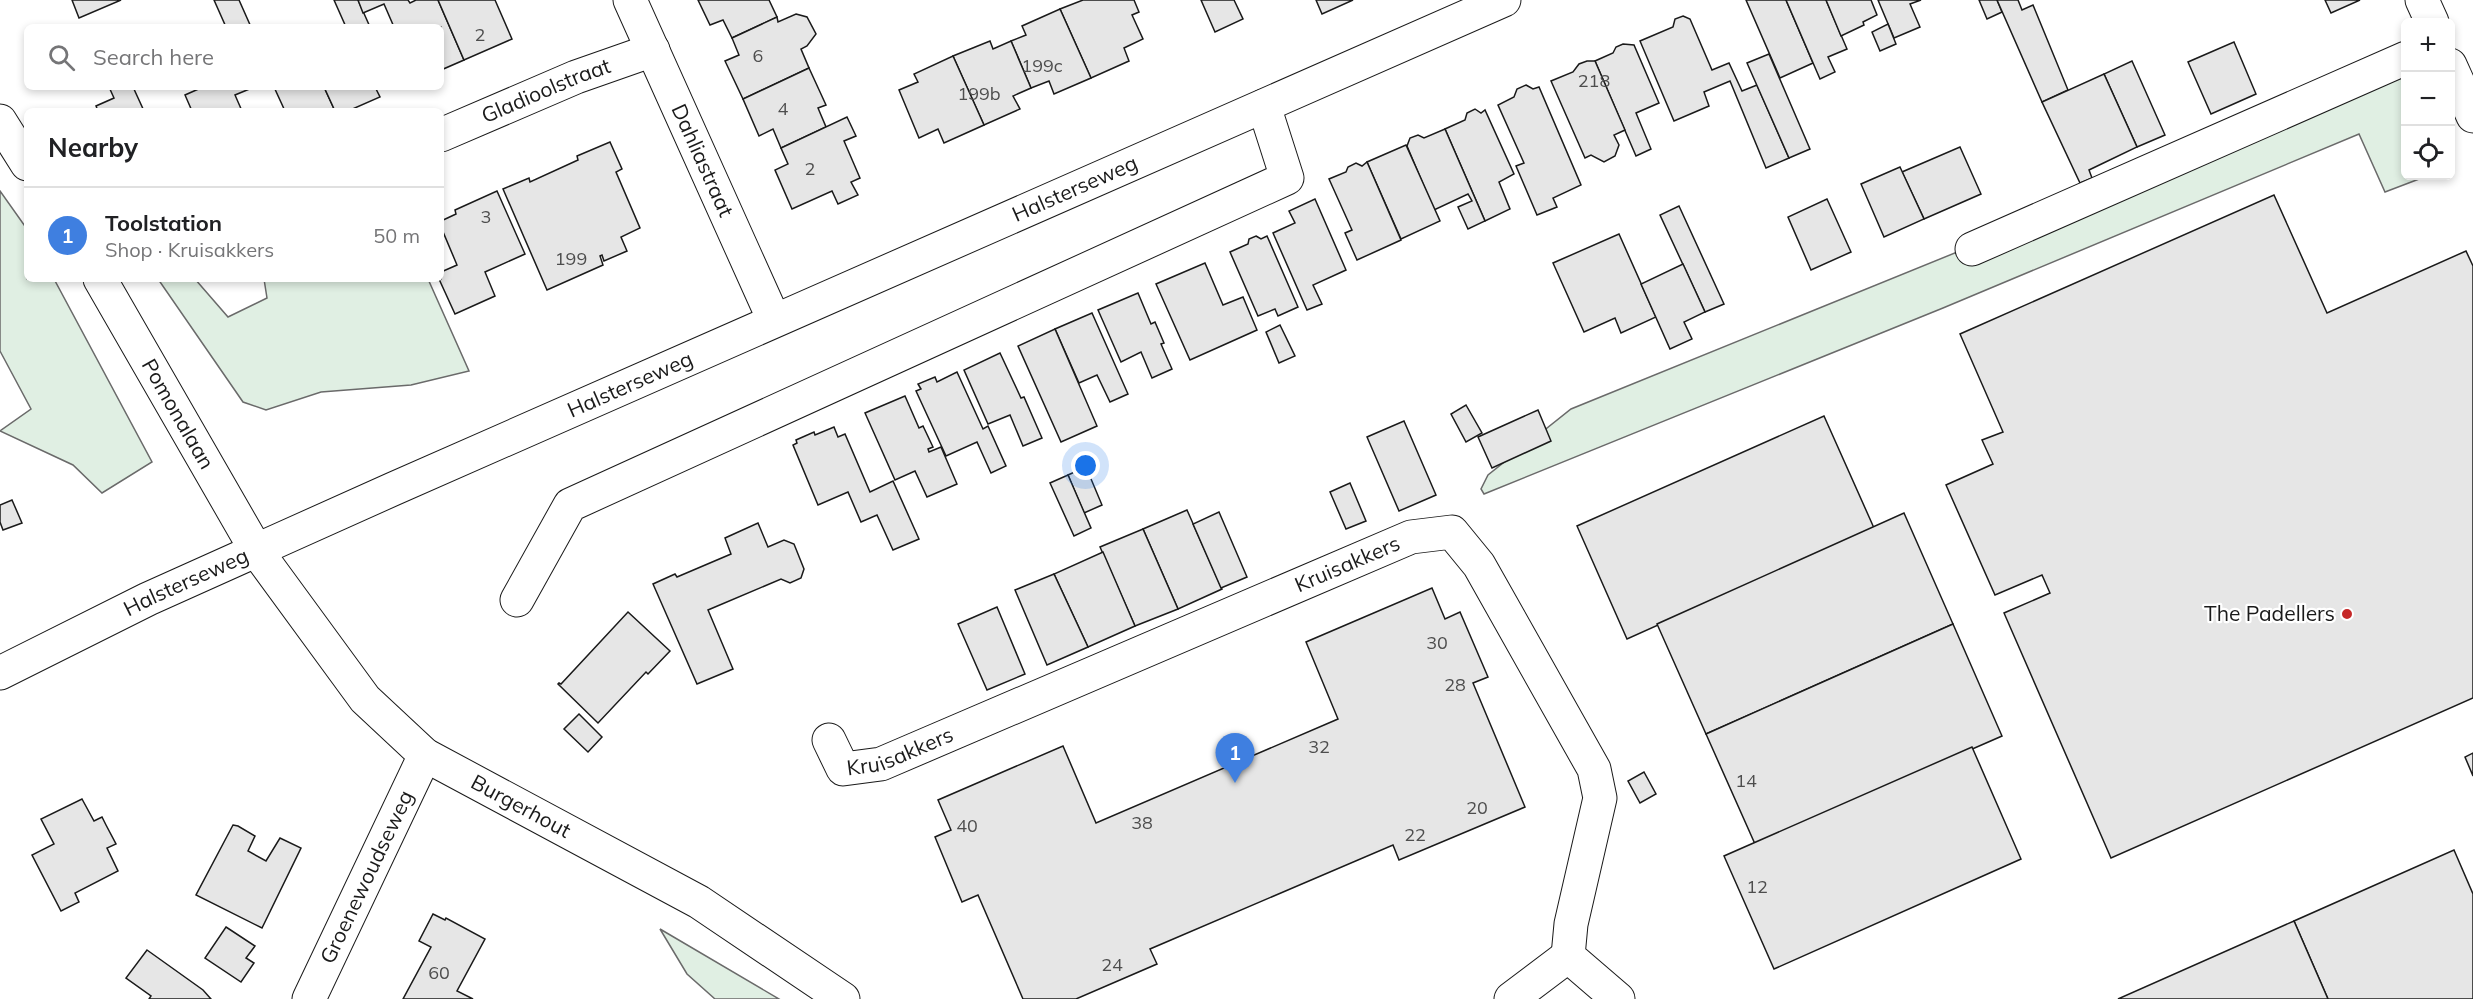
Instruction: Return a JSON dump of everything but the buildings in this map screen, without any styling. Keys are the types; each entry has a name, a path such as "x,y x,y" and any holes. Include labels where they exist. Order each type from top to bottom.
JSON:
{"street":[{"name":"Dahliastraat","path":"630,0 774,320"},
{"name":"Halsterseweg","path":"0,673 148,599 256,550 1504,0"},
{"path":"2422,0 2430,18"},
{"name":"Gladioolstraat","path":"444,134 576,77 653,50"},
{"path":"1972,249 2401,60"},
{"path":"2454,72 2473,116"},
{"path":"517,600 570,505 1287,178 1264,106"},
{"path":"0,121 24,159"},
{"name":"Pomonalaan","path":"102,282 256,550"},
{"name":"Kruisakkers","path":"829,740 843,769 881,764 1411,537 1452,532 1479,565 1594,769 1600,798 1571,924 1568,956"},
{"name":"Burgerhout","path":"256,550 365,699 425,755 699,902 843,999"},
{"name":"Groenewoudseweg","path":"309,999 425,755"},
{"path":"1511,999 1568,956 1618,999"}],"green space":[{"path":"2401,72 2401,180 2416,180 2385,192 2359,134 1943,308 1484,494 1481,489 1488,475 1571,409"},
{"path":"0,191 24,225 24,282 56,282 152,462 102,493 73,465 0,431 31,409 0,351"},
{"path":"160,282 198,282 228,317 267,298 264,282 429,282 469,371 411,385 321,392 266,410 243,402"},
{"path":"660,929 779,999 715,999 687,974"}],"place":[{"name":"The Padellers","path":"2347,614"},
{"name":"Toolstation","path":"1235,783"}]}
